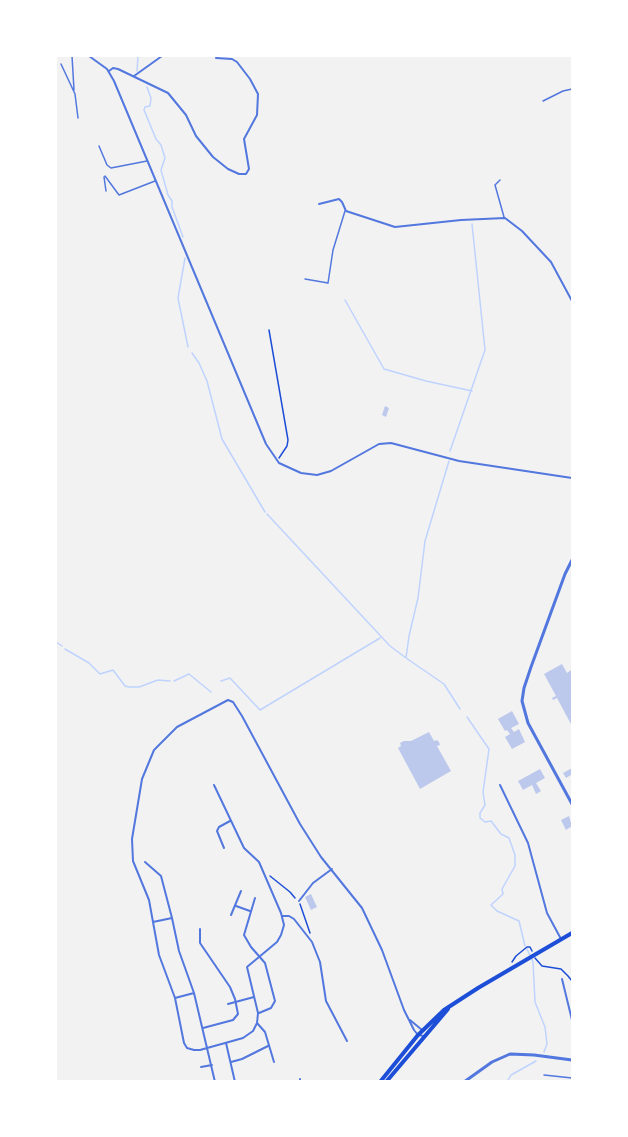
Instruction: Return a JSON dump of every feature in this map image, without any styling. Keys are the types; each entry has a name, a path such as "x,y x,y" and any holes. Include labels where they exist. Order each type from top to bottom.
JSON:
{"main road":[{"path":"386,1082 448,1009 471,992 573,933"},
{"path":"380,1082 418,1035 444,1010 448,1009"}],"street":[{"path":"90,56 109,71 266,444 276,461 293,471 317,475 331,471 379,444 391,443 459,461 573,478"},
{"path":"134,76 162,56"},
{"path":"109,71 116,68 168,93 186,115 196,136 213,157 228,169 239,174 246,174 249,169 244,139 257,116 258,94 237,62 232,59 216,58"},
{"path":"320,204 339,199 346,211 395,227 505,218 522,231 551,262 573,301"},
{"path":"573,560 531,667 522,701 526,720 573,804"},
{"path":"214,785 244,848 258,860 283,916 283,928 280,938 249,963 247,969 258,1013 253,1031 246,1037 208,1048 194,1050 186,1045 175,998 160,960 149,900 132,852 132,839 144,770 154,750 171,732 193,717 226,700 235,703 300,824 358,902 374,931 400,1002 418,1035 424,1036 423,1030 410,1020"},
{"path":"500,785 528,843 547,913 561,939"},
{"path":"224,848 218,828 231,820"},
{"path":"145,862 161,876 179,951 194,993 215,1082"},
{"path":"298,901 313,883 332,869"},
{"path":"231,915 241,891"},
{"path":"255,898 244,935 266,965 275,1001 271,1008 258,1013"},
{"path":"236,906 250,911"},
{"path":"283,916 293,918 309,937 320,962 326,1001 347,1041"},
{"path":"153,922 172,918"},
{"path":"200,929 200,943 225,979 236,1001 238,1014 236,1018 203,1028"},
{"path":"562,980 573,1020"},
{"path":"175,998 194,993"},
{"path":"228,1004 254,997"},
{"path":"257,1023 265,1032 274,1062"},
{"path":"226,1043 235,1082"},
{"path":"231,1062 268,1046"},
{"path":"464,1082 492,1062 510,1054 573,1060"},
{"path":"201,1067 212,1065"}],"lane":[{"path":"72,56 78,118"},
{"path":"62,64 75,94"},
{"path":"543,101 562,91 573,89"},
{"path":"99,146 107,165 111,168 148,161"},
{"path":"106,191 105,176 119,195 156,180"},
{"path":"500,180 495,185 505,218"},
{"path":"305,279 328,283 333,250 346,211"},
{"path":"544,1075 573,1078"}],"path":[{"path":"269,330 288,440 285,449 276,461"},
{"path":"266,877 270,876 298,901 309,929 309,937"},
{"path":"561,969 572,981 573,998"}],"building":[{"path":"385,406 389,408 386,417 382,415"},
{"path":"562,664 567,673 571,670 572,673 572,726 557,698 553,700 552,698 556,696 544,674"},
{"path":"512,711 519,724 511,728 514,732 519,729 525,742 512,749 505,737 510,734 507,730 505,731 498,719"},
{"path":"429,732 434,741 439,742 440,745 437,746 451,771 420,789 398,748 401,746 400,743 411,741"},
{"path":"572,768 572,779 571,775 566,778 563,773"},
{"path":"540,769 545,778 536,783 541,791 536,794 532,785 523,790 518,781"},
{"path":"569,816 572,826 566,830 561,820"},
{"path":"311,894 317,907 311,910 305,897"}],"waterway":[{"path":"137,71 138,56"},
{"path":"147,87 151,98 150,106 145,107 144,110 165,158 161,170 183,237"},
{"path":"450,451 485,350 472,224"},
{"path":"185,258 178,298 188,347"},
{"path":"345,300 384,369 472,391"},
{"path":"192,353 207,381 222,439 265,512"},
{"path":"449,461 425,541 418,598 406,658 444,684 460,709"},
{"path":"267,514 390,646 406,658"},
{"path":"221,681 230,678 260,710 380,638"},
{"path":"56,642 62,646"},
{"path":"65,649 89,663 100,674 113,670 125,686 139,687 158,680 170,681"},
{"path":"174,681 189,674 211,692"},
{"path":"467,717 489,749 483,792 485,805 480,818 485,822 491,821 501,834 509,838 515,855 515,866 502,889 503,894 491,905 497,911 519,921 525,946"},
{"path":"527,949 533,962 535,1002 545,1027 547,1044 544,1052"},
{"path":"507,1082 511,1075 536,1061"}]}
